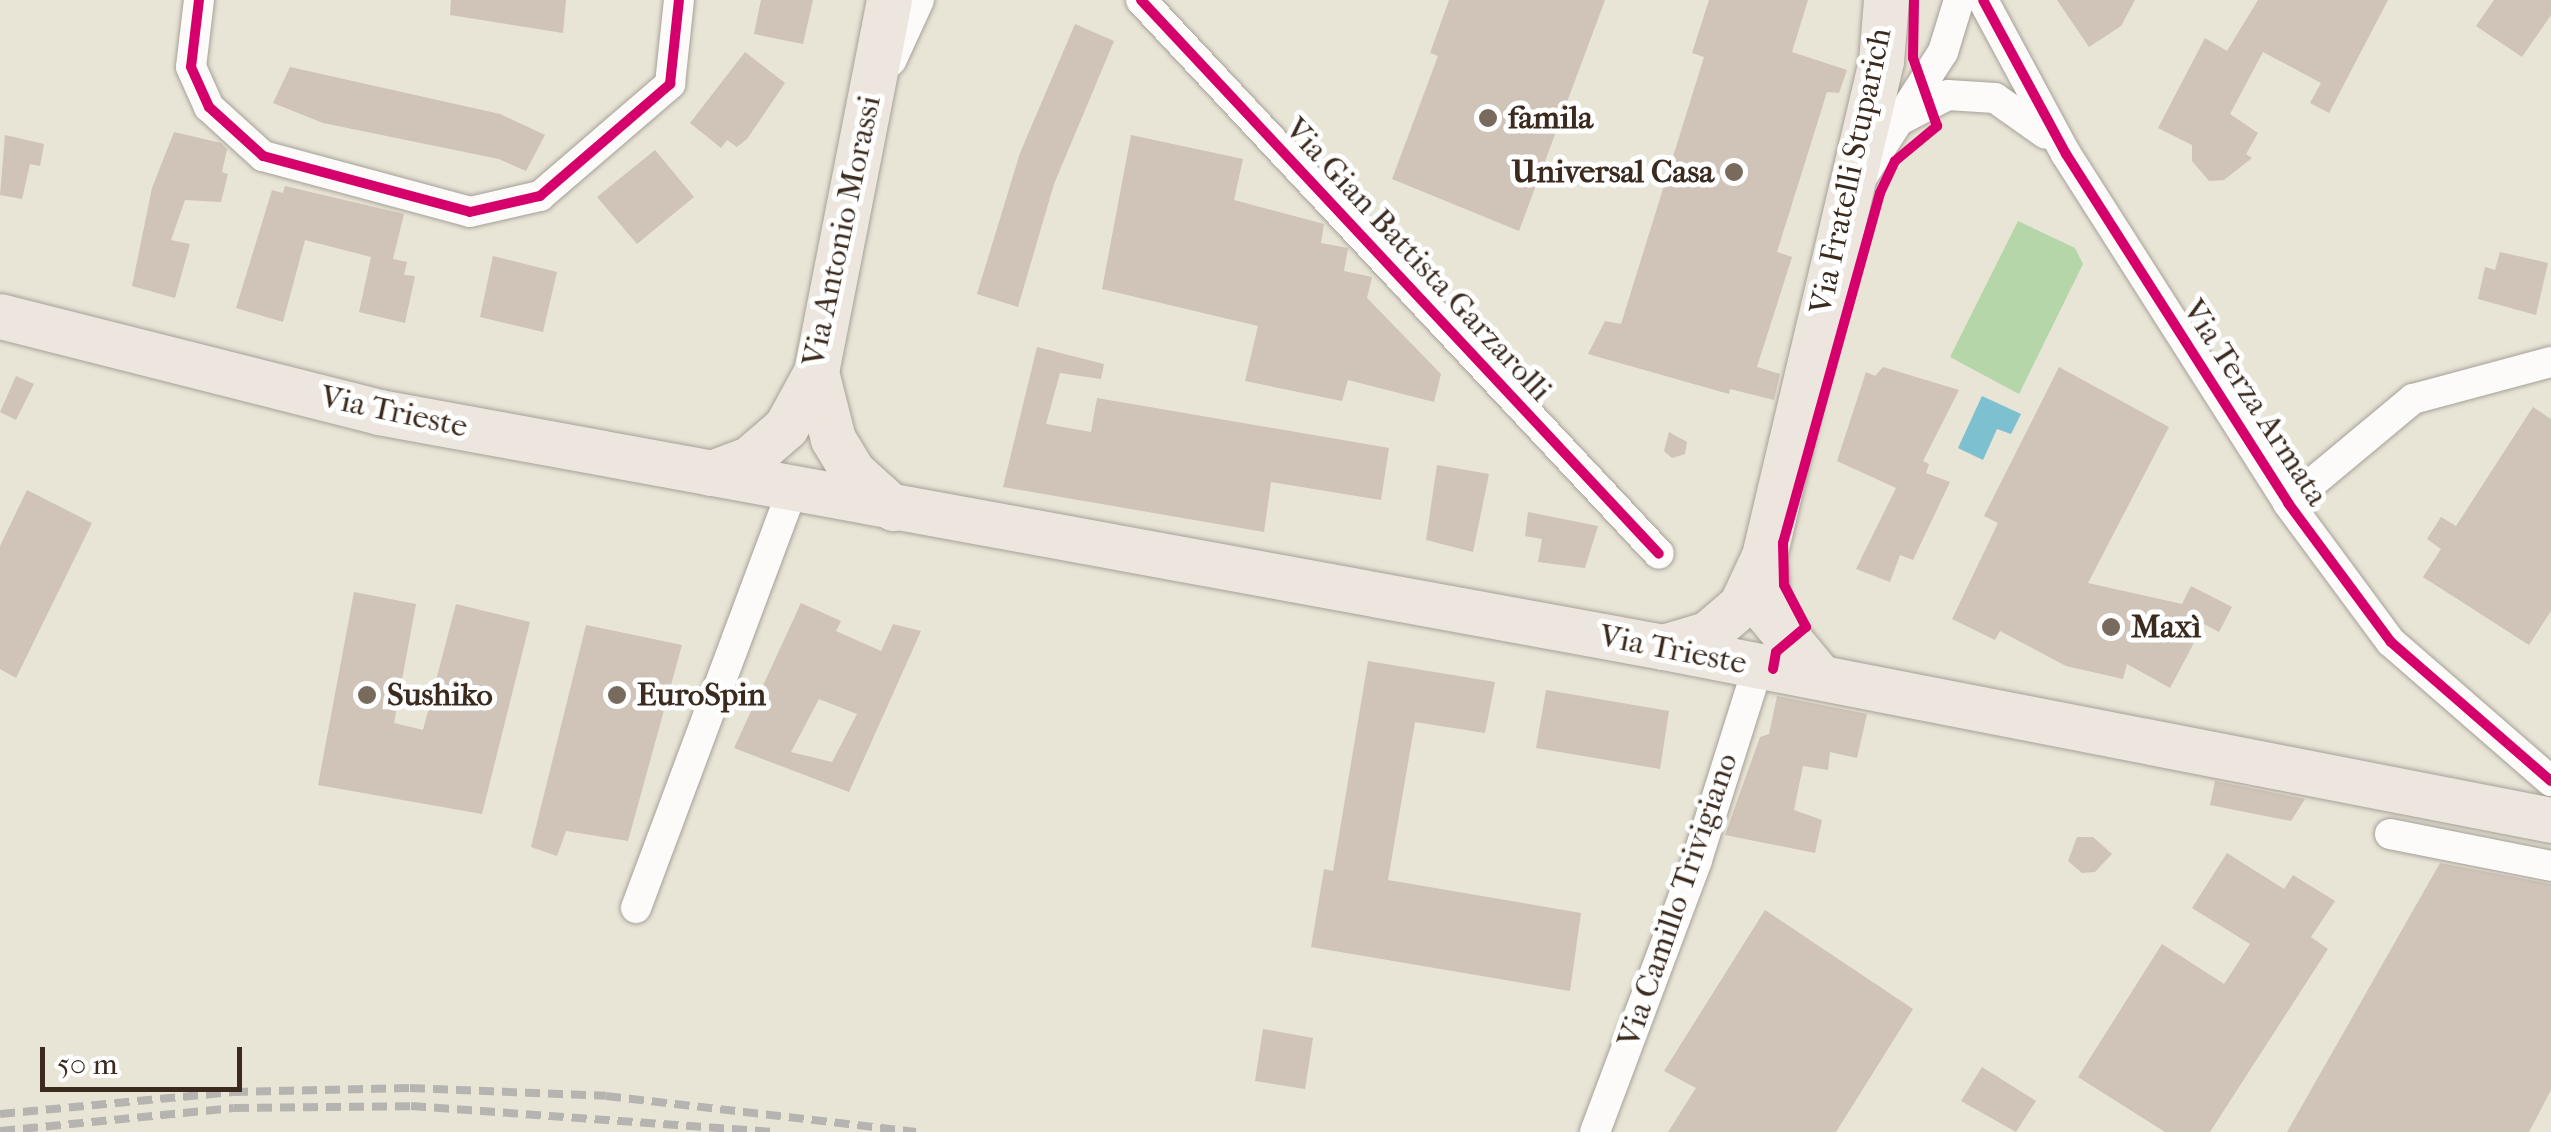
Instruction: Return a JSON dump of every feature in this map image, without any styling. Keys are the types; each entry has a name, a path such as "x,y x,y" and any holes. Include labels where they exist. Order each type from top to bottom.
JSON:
{"main road":[{"name":"Via Antonio Morassi","path":"711,474 749,459 786,428 818,385 889,0"},
{"name":"Via Fratelli Stuparich","path":"1758,666 1768,614 1764,556 1881,61 1886,0"},
{"name":"Via Trieste","path":"0,316 379,412 1662,647 2551,820"},
{"path":"793,487 818,385"},
{"path":"818,385 853,472 893,508"},
{"path":"1662,647 1707,634 1740,604 1764,556"},
{"path":"1768,614 1820,677"}],"street":[{"path":"199,0 191,66 209,107 263,156 470,212 540,196 670,84 679,0"},
{"path":"867,114 919,0"},
{"name":"Via Gian Battista Garzarolli","path":"1141,0 1659,554"},
{"path":"1850,198 1943,52 1959,0"},
{"name":"Via Terza Armata","path":"1982,0 2066,154 2288,503 2391,642 2551,781"},
{"name":"Via Terza Armata","path":"1898,122 1948,95 1995,98 2035,122 2066,154"},
{"name":"Via Terza Armata","path":"2288,503 2413,399 2551,362"},
{"path":"636,908 793,487"},
{"name":"Via Camillo Trivigiano","path":"1595,1132 1697,860 1758,666"},
{"path":"2390,834 2551,866"}],"green space":[{"path":"2018,221 2075,248 2083,264 2019,394 1950,357"}],"water":[{"path":"1982,396 2021,414 2011,434 1997,429 1983,460 1958,448"}],"building":[{"path":"451,0 566,0 563,33 450,15"},
{"path":"761,0 813,0 803,44 754,34"},
{"name":"famila","path":"1449,0 1605,0 1519,231 1392,179 1438,56 1430,53"},
{"name":"Universal Casa","path":"1709,0 1808,0 1792,52 1847,70 1839,93 1827,92 1777,252 1792,257 1757,367 1780,374 1774,400 1730,389 1729,394 1588,354 1605,321 1621,324 1704,57 1692,53"},
{"path":"2057,0 2135,0 2121,26 2089,47"},
{"path":"2258,0 2388,0 2329,113 2310,103 2321,83 2263,52 2230,114 2258,133 2246,154 2252,158 2224,180 2209,181 2192,161 2192,145 2158,128 2205,38 2227,51"},
{"path":"2494,0 2551,0 2551,15 2522,57 2476,26"},
{"path":"1075,24 1114,41 1054,184 1018,307 977,294 1020,153"},
{"path":"745,52 785,83 747,139 737,147 727,140 721,148 690,123"},
{"path":"290,67 500,114 545,135 526,171 499,159 323,123 273,103"},
{"path":"174,132 221,143 227,149 222,172 228,174 221,202 185,200 171,240 190,244 175,298 132,286 152,188"},
{"path":"5,135 44,144 40,166 30,164 22,199 0,195"},
{"path":"1131,135 1243,159 1234,200 1324,224 1321,243 1348,248 1344,271 1372,277 1367,298 1441,374 1434,402 1348,380 1342,401 1245,381 1258,326 1102,289"},
{"path":"655,150 694,197 637,244 597,197"},
{"path":"285,186 404,214 393,259 407,262 404,275 415,276 405,323 359,312 371,257 305,240 283,322 236,308 272,190 283,193"},
{"path":"2500,252 2548,263 2536,315 2478,299 2485,267 2495,270"},
{"path":"493,256 557,272 543,332 480,317"},
{"path":"1037,347 1104,364 1101,379 1060,373 1046,424 1091,432 1097,398 1389,448 1381,500 1271,482 1264,532 1003,487"},
{"path":"1883,367 1959,390 1923,461 1929,464 1926,473 1950,482 1913,560 1900,555 1890,582 1856,569 1896,488 1837,461 1866,372 1875,376"},
{"path":"2059,367 2169,427 2088,583 2182,604 2191,586 2232,607 2219,632 2204,624 2170,688 2127,664 2123,679 2066,666 2000,631 1995,640 1952,619 1998,523 1984,516"},
{"path":"16,376 34,384 16,420 0,412"},
{"path":"2533,407 2551,419 2551,611 2529,645 2423,577 2441,549 2427,539 2441,517 2456,526"},
{"path":"1669,432 1687,442 1685,454 1672,458 1664,451"},
{"path":"1437,465 1489,474 1473,552 1426,540"},
{"path":"27,490 92,523 16,678 0,669 0,546"},
{"path":"1528,512 1598,526 1585,568 1538,562 1542,539 1525,536"},
{"path":"354,592 416,604 394,723 423,730 456,604 530,622 482,814 318,785"},
{"path":"801,603 841,621 836,631 881,651 893,624 921,631 849,792 734,748","holes":["819,699 857,714 832,762 791,752"]},
{"name":"EuroSpin","path":"586,625 682,645 628,841 566,831 557,856 531,847"},
{"path":"1368,661 1495,682 1485,733 1415,722 1388,880 1581,913 1570,991 1311,947 1324,869 1333,871"},
{"path":"1546,690 1669,711 1660,769 1536,748"},
{"path":"1777,696 1867,714 1857,758 1830,752 1828,770 1803,766 1794,810 1822,820 1815,853 1725,835 1760,737 1769,734"},
{"path":"2215,781 2305,799 2291,821 2210,805"},
{"path":"2077,837 2093,837 2112,854 2095,872 2082,873 2068,861"},
{"path":"2227,853 2284,889 2293,875 2335,901 2311,937 2328,949 2210,1132 2165,1132 2078,1077 2162,944 2224,984 2250,944 2192,908"},
{"path":"2440,863 2551,884 2551,1090 2529,1132 2287,1132"},
{"path":"1765,910 1913,1009 1836,1132 1668,1132 1696,1088 1664,1071"},
{"path":"1263,1029 1313,1038 1305,1089 1255,1081"},
{"path":"1982,1067 2036,1101 2016,1132 1961,1101"}],"railway":[{"path":"0,1114 233,1092 410,1088 606,1096 916,1132"},
{"path":"0,1131 234,1108 411,1106 775,1132"}],"cycle path":[{"path":"199,0 191,67 209,107 263,156 470,212 540,196 670,84 679,0"},
{"path":"1141,0 1659,554"},
{"path":"1773,669 1776,652 1806,627 1784,585 1783,543 1880,193 1895,161 1937,126 1913,58 1914,0"},
{"path":"1983,0 2066,154 2288,503 2391,642 2551,781"}],"place":[{"name":"famila","path":"1488,118"},
{"name":"Universal Casa","path":"1734,172"},
{"name":"Maxì","path":"2111,627"},
{"name":"Sushiko","path":"367,695"},
{"name":"EuroSpin","path":"617,695"}]}
